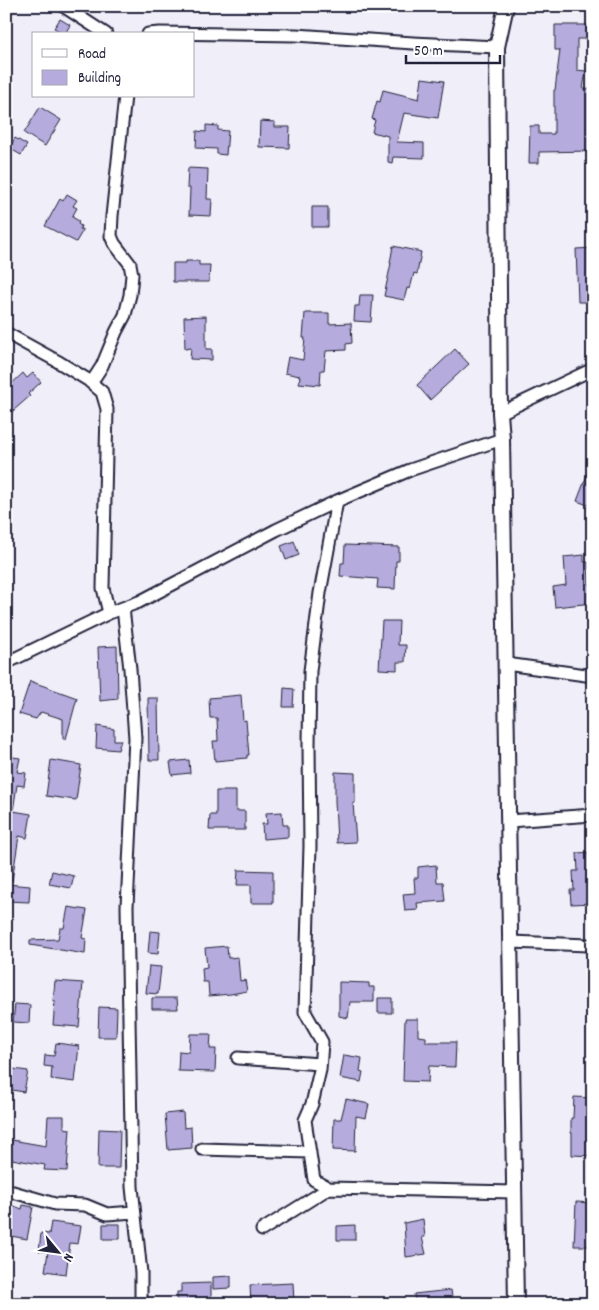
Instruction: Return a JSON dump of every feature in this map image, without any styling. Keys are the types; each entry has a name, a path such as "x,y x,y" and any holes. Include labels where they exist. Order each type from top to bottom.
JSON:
{"street":[{"path":"63,6 103,32"},
{"path":"506,6 497,47 500,413 509,821 516,1304"},
{"path":"195,33 296,35 497,47"},
{"path":"91,383 102,366 125,315 130,295 132,275 130,264 111,236 112,206 125,98"},
{"path":"6,333 57,361 102,392 107,409 102,588 109,613"},
{"path":"500,413 593,369"},
{"path":"6,663 109,613 139,602 337,500 410,470 502,439"},
{"path":"337,500 320,593 310,671 310,846 305,1012 322,1042 320,1064 312,1104 305,1120 314,1180 329,1188 514,1192"},
{"path":"123,608 135,738 127,907 132,1187 141,1273 141,1304"},
{"path":"506,664 593,676"},
{"path":"509,821 593,814"},
{"path":"511,942 588,945"},
{"path":"238,1058 320,1064"},
{"path":"202,1149 310,1152"},
{"path":"262,1230 329,1188"},
{"path":"6,1190 55,1204 85,1205 107,1214 134,1212"}],"building":[{"path":"60,19 70,25 66,32 54,28"},
{"path":"555,25 587,25 587,39 577,39 577,70 586,71 583,89 593,89 593,151 539,152 539,163 529,163 530,126 539,126 539,134 554,134 554,90 560,50 555,50"},
{"path":"422,78 444,81 438,118 404,113 397,142 424,143 424,158 393,157 392,163 388,162 388,136 372,132 375,120 372,119 377,101 380,102 383,90 419,99"},
{"path":"40,107 61,120 45,146 24,133"},
{"path":"260,121 275,122 275,127 290,127 289,148 259,147"},
{"path":"206,125 218,126 218,130 228,131 226,155 217,154 217,149 196,148 197,131 206,132"},
{"path":"15,138 27,145 21,155 9,148"},
{"path":"188,168 208,169 207,199 212,199 211,216 189,215 190,188 187,188"},
{"path":"67,194 77,200 73,206 77,208 72,217 79,221 80,229 83,230 76,242 45,226 60,199 63,201"},
{"path":"312,207 328,207 328,227 312,227"},
{"path":"393,246 421,252 417,274 414,273 410,289 407,288 404,300 384,296"},
{"path":"593,248 593,285 590,285 590,302 578,302 576,249"},
{"path":"186,261 199,261 199,265 210,265 209,282 173,282 173,263 186,263"},
{"path":"360,295 373,295 371,322 354,321 355,306 359,306"},
{"path":"305,313 329,313 329,324 351,323 352,343 346,344 346,350 326,351 324,370 321,370 320,385 299,383 300,376 285,373 288,357 303,360"},
{"path":"206,316 206,349 212,349 212,360 190,359 191,348 185,349 184,317"},
{"path":"455,349 469,364 430,400 417,385"},
{"path":"23,373 27,378 33,373 41,382 28,394 30,396 6,417 6,389"},
{"path":"593,462 593,507 577,501"},
{"path":"294,541 299,555 286,560 281,546"},
{"path":"345,545 399,547 399,561 396,561 395,589 377,588 378,579 340,576 341,563 344,563"},
{"path":"584,555 584,562 588,562 589,585 593,585 593,603 555,607 553,587 566,585 564,557"},
{"path":"382,621 399,621 398,645 406,645 405,662 397,662 397,670 379,669"},
{"path":"117,646 118,699 100,701 98,647"},
{"path":"30,681 77,698 66,739 63,739 63,719 41,712 36,719 19,714"},
{"path":"284,688 294,689 293,707 283,707"},
{"path":"241,695 243,721 246,720 249,755 247,755 247,758 215,761 213,741 218,741 217,718 210,718 209,698"},
{"path":"148,698 158,698 159,760 149,760"},
{"path":"97,726 114,729 114,740 121,740 118,750 96,748"},
{"path":"6,756 20,758 17,772 26,773 24,786 17,785 13,811 31,814 27,838 19,836 12,881 6,880"},
{"path":"51,760 81,765 76,800 46,796"},
{"path":"189,760 190,773 172,775 170,762"},
{"path":"335,772 355,773 355,803 353,803 356,842 337,843"},
{"path":"216,791 236,791 236,811 245,811 245,830 209,830 210,815 216,815"},
{"path":"282,812 283,825 288,825 288,837 263,839 262,824 267,824 266,813"},
{"path":"593,852 593,903 571,904 570,890 574,890 573,871 578,871 577,853"},
{"path":"436,865 437,882 443,882 445,901 417,903 418,910 405,911 403,894 415,893 414,878 418,878 418,867"},
{"path":"238,870 273,871 273,903 251,903 251,885 237,885"},
{"path":"52,871 74,876 71,888 49,884"},
{"path":"6,884 30,886 29,902 6,901"},
{"path":"68,907 87,910 82,938 86,939 85,954 30,945 30,940 58,939 60,928 64,928"},
{"path":"150,931 160,932 158,954 148,953"},
{"path":"227,946 228,958 238,957 240,981 245,980 247,991 209,996 208,982 203,982 202,968 207,967 205,948"},
{"path":"149,966 161,967 158,994 146,993"},
{"path":"55,981 83,983 79,1027 53,1025"},
{"path":"339,982 369,983 369,987 374,987 374,1002 350,1002 348,1018 339,1016"},
{"path":"152,998 177,998 178,1009 152,1009"},
{"path":"378,998 392,998 392,1013 378,1013"},
{"path":"15,1004 30,1005 29,1023 13,1022"},
{"path":"99,1007 117,1008 116,1037 98,1037"},
{"path":"405,1019 418,1019 418,1036 426,1037 426,1042 456,1042 455,1067 429,1066 428,1082 403,1081"},
{"path":"190,1034 211,1034 210,1049 216,1049 215,1072 178,1071 179,1051 189,1052"},
{"path":"56,1043 79,1046 75,1082 51,1079 52,1067 44,1066 45,1055 54,1056"},
{"path":"344,1055 362,1058 360,1071 363,1072 361,1082 340,1078"},
{"path":"6,1068 28,1071 24,1092 6,1089"},
{"path":"574,1097 593,1098 593,1156 572,1155 571,1118 573,1118"},
{"path":"346,1099 369,1104 366,1118 356,1116 355,1151 333,1150 334,1119 341,1119"},
{"path":"183,1112 184,1128 191,1127 192,1148 168,1150 165,1114"},
{"path":"48,1116 64,1116 64,1128 70,1129 67,1171 44,1170 45,1165 6,1158 6,1139 46,1146"},
{"path":"99,1129 120,1130 119,1168 98,1168"},
{"path":"576,1202 593,1203 593,1246 574,1246"},
{"path":"6,1203 22,1209 23,1205 33,1207 27,1239 6,1235"},
{"path":"423,1219 425,1237 422,1237 426,1254 406,1257 404,1223"},
{"path":"51,1222 81,1226 78,1244 70,1243 66,1274 45,1271 48,1252 39,1251 41,1233 49,1234"},
{"path":"103,1224 120,1224 120,1239 103,1239"},
{"path":"355,1225 355,1240 337,1240 337,1226"},
{"path":"231,1276 231,1288 213,1289 213,1277"},
{"path":"211,1283 211,1304 177,1304 177,1292 181,1292 181,1284"},
{"path":"293,1283 294,1303 251,1304 250,1285"},
{"path":"451,1290 453,1304 415,1304 414,1294"}]}
